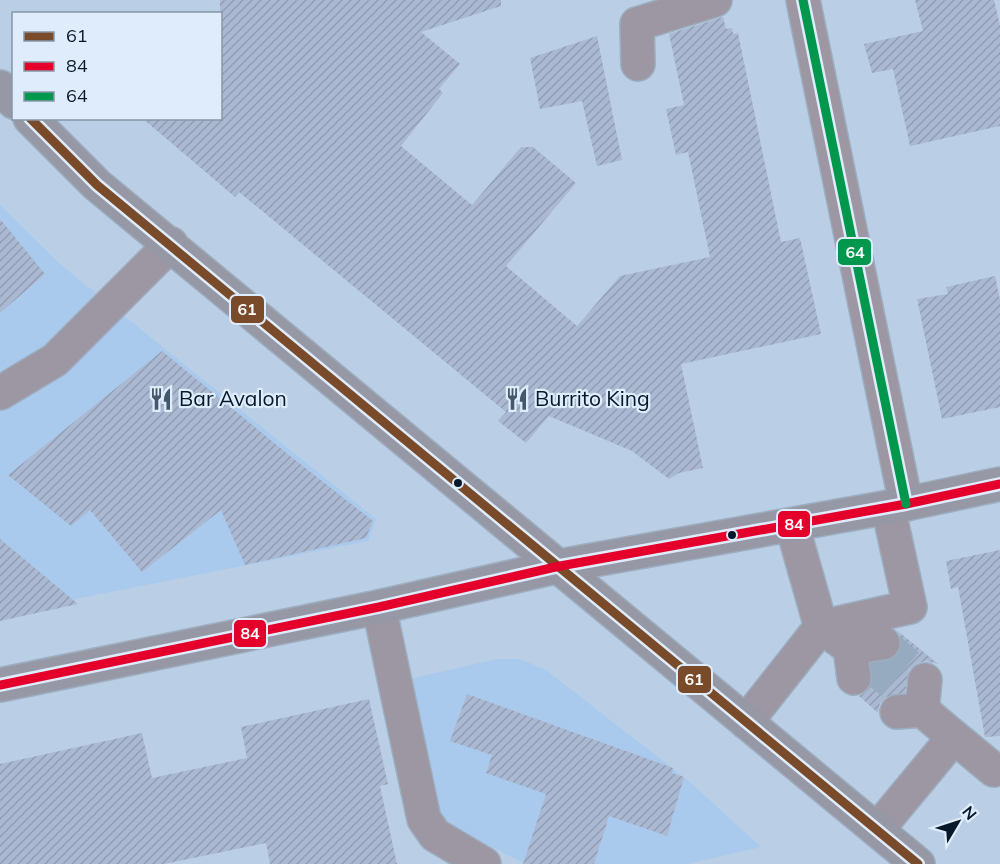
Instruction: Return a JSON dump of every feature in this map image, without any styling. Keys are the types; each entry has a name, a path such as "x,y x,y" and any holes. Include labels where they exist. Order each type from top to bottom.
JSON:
{"main road":[{"path":"0,87 12,100"},
{"path":"32,120 98,185 918,864"},
{"path":"0,685 380,607 560,566 897,506 1000,484"}],"street":[{"path":"638,64 637,24 715,0"},
{"path":"746,722 822,627 910,607 897,506 802,0"},
{"path":"0,393 55,360 171,244"},
{"path":"792,525 822,627 864,658"},
{"path":"380,607 424,819 435,835 484,864"},
{"path":"913,700 994,770"},
{"path":"877,830 954,737"}],"shaded area":[{"path":"0,205 61,265 376,519 368,541 0,614"},
{"path":"497,659 520,659 546,670 690,782 761,847 687,864 525,864 443,822 436,815 409,679"}],"building":[{"path":"220,0 501,0 501,6 421,32 460,64 439,89 443,93 401,146 472,205 521,147 533,147 576,183 506,266 577,326 620,276 710,257 688,152 676,155 666,109 684,105 669,34 723,17 726,29 732,28 733,34 738,33 781,242 800,238 821,334 681,364 703,468 679,473 669,479 632,451 549,416 526,443 498,421 506,412 239,192 235,197 144,120 222,120 222,12 220,12"},
{"path":"915,0 994,0 1000,25 1000,126 910,146 893,69 872,73 864,44 923,31"},
{"path":"597,36 622,160 597,166 582,101 540,109 530,58"},
{"path":"0,219 45,274 0,313"},
{"path":"995,276 1000,300 1000,407 942,419 917,299 948,294 946,287"},
{"path":"162,351 373,521 366,538 245,565 221,510 142,572 90,510 71,526 8,475"},
{"path":"0,539 78,604 0,621"},
{"path":"1000,550 1000,736 985,737 958,587 951,589 946,561"},
{"path":"898,631 938,664 926,661 917,663 909,670 905,693 886,697 880,703 878,713 859,696 871,685 871,664 894,658 900,650 902,641"},
{"path":"467,694 673,768 672,773 684,777 667,836 609,816 594,864 523,864 546,794 486,773 492,755 450,741"},
{"path":"369,699 388,784 380,786 397,864 270,864 266,843 164,864 0,864 0,764 142,733 152,778 247,758 241,727"}],"tunnel":[{"path":"883,643 925,680"},
{"path":"867,662 909,698"}],"transit line":[{"name":"64","path":"803,0 906,504"},
{"name":"61","path":"32,120 97,185 918,864"},
{"name":"84","path":"0,685 379,607 560,566 906,504 1000,484"}],"place":[{"name":"Bar Avalon","path":"161,399"},
{"name":"Burrito King","path":"517,399"}]}
